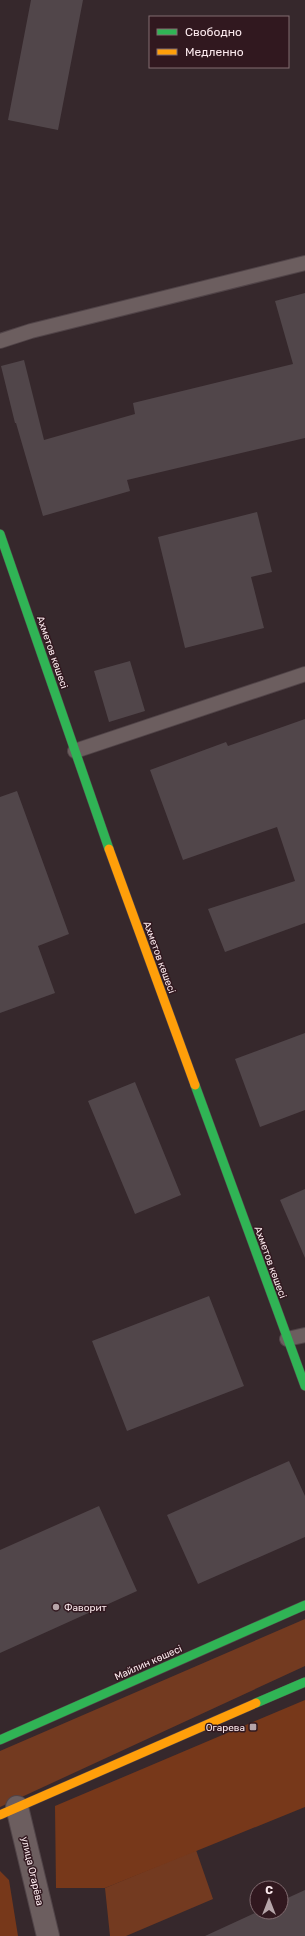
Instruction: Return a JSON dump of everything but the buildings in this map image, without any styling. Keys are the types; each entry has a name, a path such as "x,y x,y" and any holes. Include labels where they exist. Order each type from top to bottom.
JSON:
{"street":[{"name":"Ахметов көшесі","path":"0,534 106,841 305,1386"},
{"name":"Майлин көшесі","path":"0,1740 305,1605"},
{"path":"9,1811 305,1682"},
{"name":"улица Огарёва","path":"9,1811 48,1936"}],"lane":[{"path":"0,341 31,331 304,263"},
{"path":"75,751 305,674"},
{"path":"287,1339 305,1335"}],"shaded area":[{"path":"305,1619 305,1666 0,1807 0,1751"},
{"path":"305,1700 305,1807 105,1888 56,1888 55,1806"},
{"path":"196,1850 213,1899 126,1936 110,1936 105,1888"},
{"path":"0,1871 9,1880 18,1936 0,1936"}],"traffic: fast":[{"path":"0,534 109,849"},
{"path":"195,1085 305,1386"},
{"path":"0,1740 305,1605"},
{"path":"256,1703 305,1682"}],"traffic: slow":[{"path":"109,849 195,1085"},
{"path":"0,1815 256,1703"}],"place":[{"name":"Фаворит","path":"56,1607"},
{"name":"Огарева","path":"253,1727"}]}
